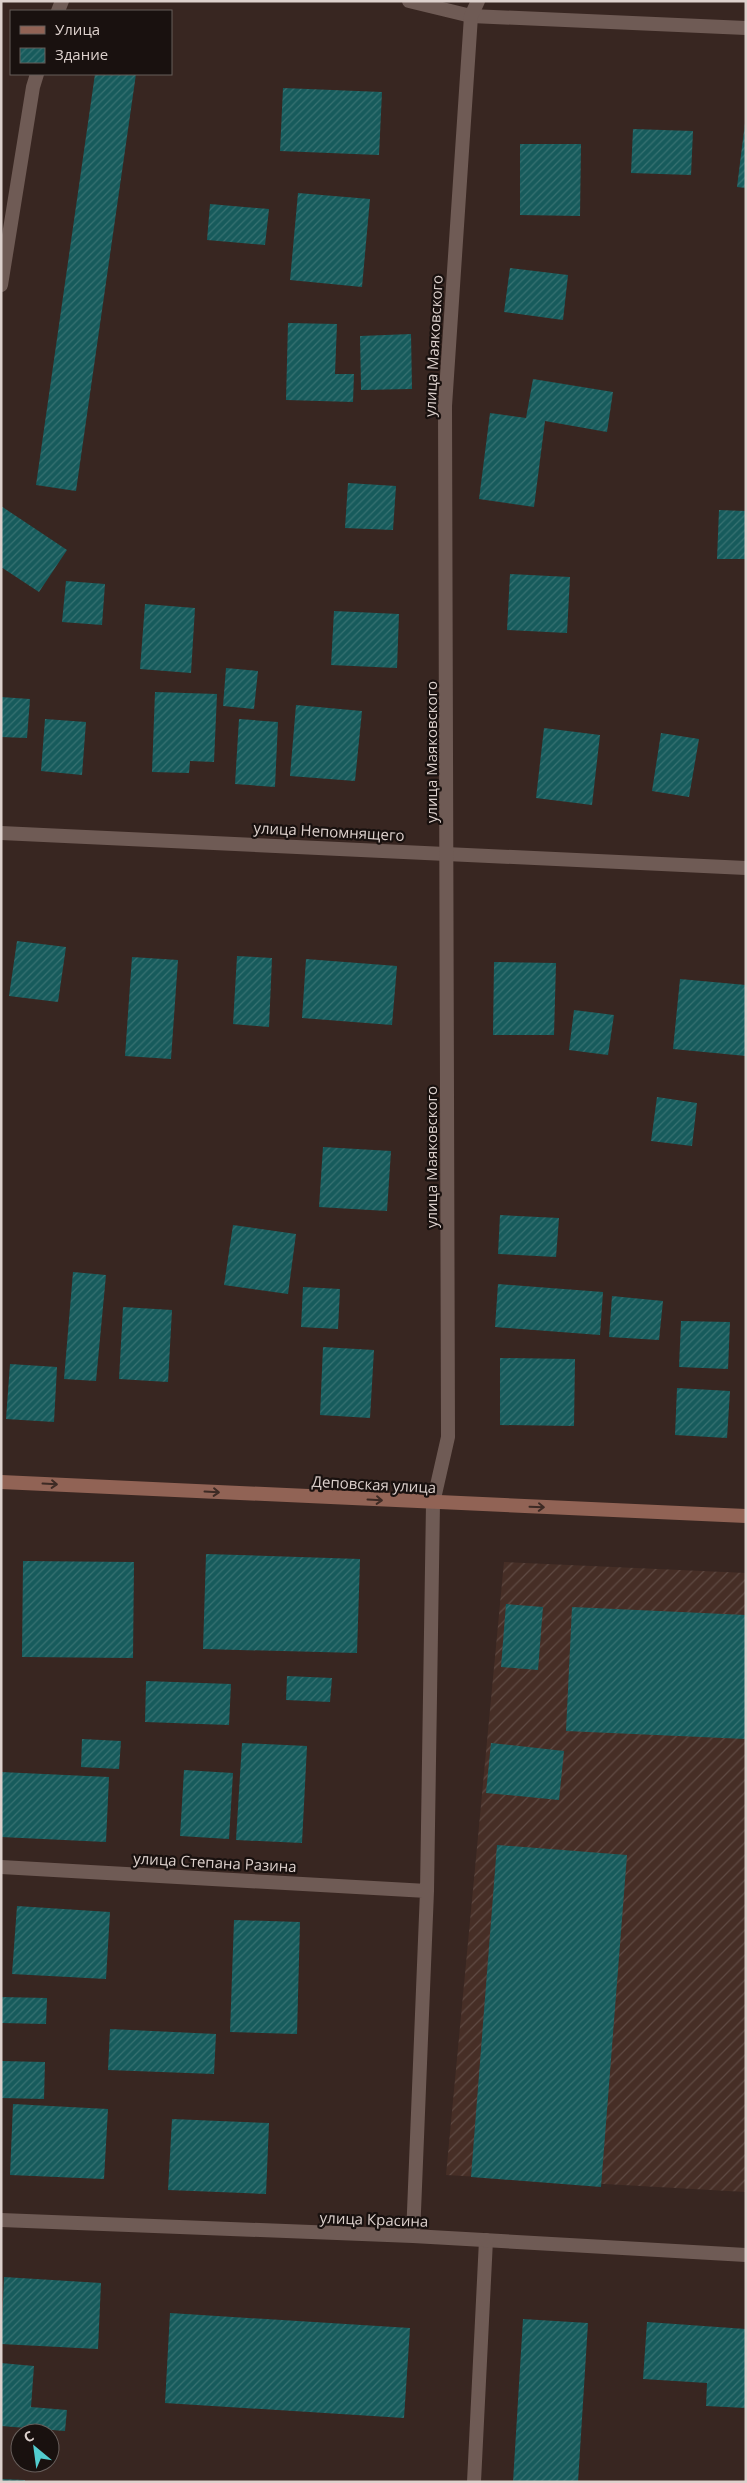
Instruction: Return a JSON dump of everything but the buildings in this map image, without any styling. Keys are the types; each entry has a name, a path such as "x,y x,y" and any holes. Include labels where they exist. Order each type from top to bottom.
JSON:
{"main road":[{"name":"Деповская улица","path":"1,1482 746,1516"}],"street":[{"path":"409,1 471,16 746,28"},
{"name":"улица Маяковского","path":"413,2236 427,1890 433,1503 448,1437 445,406 471,16 478,1"},
{"path":"1,285 33,87 37,75"},
{"name":"улица Непомнящего","path":"1,833 746,868"},
{"name":"улица Степана Разина","path":"1,1867 427,1890"},
{"name":"улица Красина","path":"1,2220 413,2236 746,2255"},
{"path":"474,2482 486,2240"}],"shaded area":[{"path":"504,1562 746,1573 746,2192 446,2175"}]}
